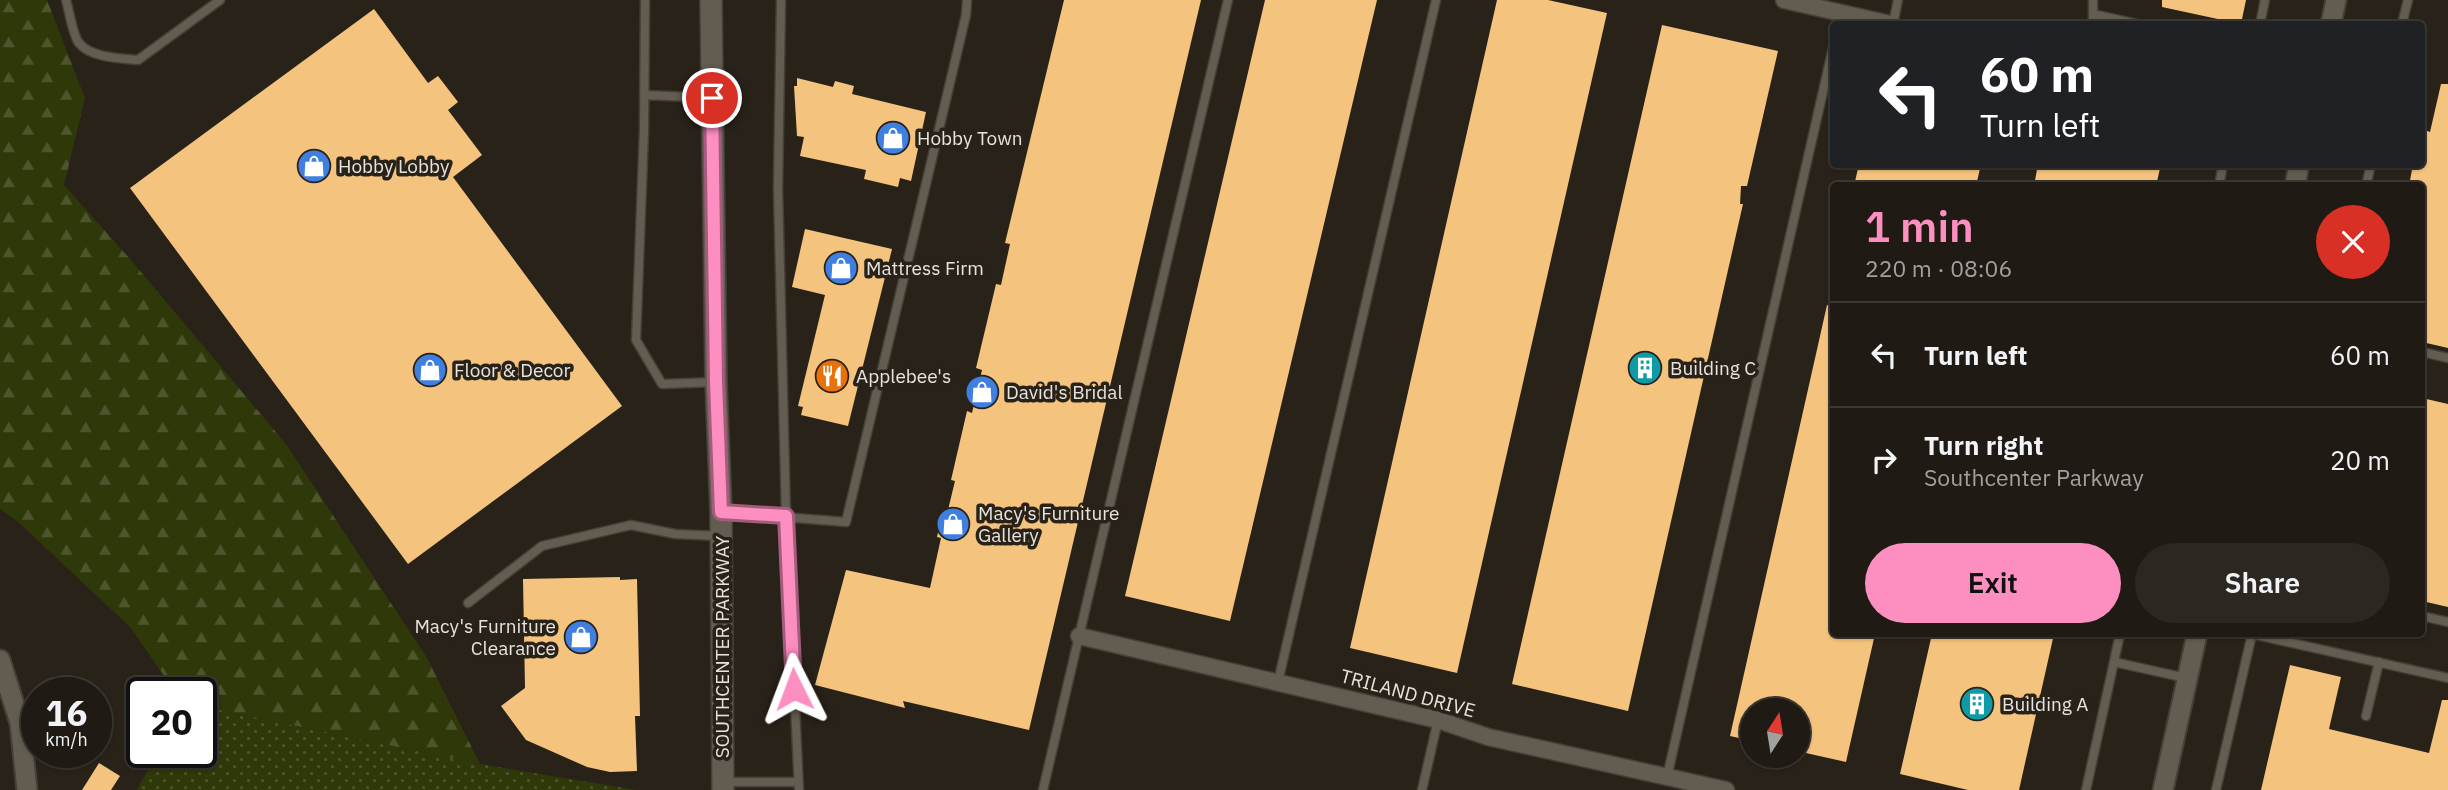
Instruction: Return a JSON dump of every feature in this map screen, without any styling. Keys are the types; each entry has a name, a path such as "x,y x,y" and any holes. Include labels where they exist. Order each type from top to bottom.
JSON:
{"main road":[{"name":"SOUTHCENTER PARKWAY","path":"710,0 716,382 722,536 723,786"}],"street":[{"path":"1784,0 1839,19 1860,21"},
{"path":"2332,21 2336,0"},
{"name":"TRILAND DRIVE","path":"1079,636 1438,720 1488,737 1667,777 1690,786 1726,790"},
{"path":"2163,790 2196,637"},
{"path":"0,660 20,723 27,790"}],"lane":[{"path":"66,0 78,42 89,51 138,60 220,0"},
{"path":"645,0 636,340 662,384 716,382"},
{"path":"723,786 798,786 786,516 778,188 781,0"},
{"path":"721,512 846,522 967,0"},
{"path":"1042,790 1228,0"},
{"path":"1278,682 1436,0"},
{"path":"1892,21 1898,0"},
{"path":"2093,0 2093,21"},
{"path":"2261,21 2265,0"},
{"path":"2403,21 2408,0"},
{"path":"2093,15 2122,21"},
{"path":"1667,777 1830,61"},
{"path":"644,94 712,98"},
{"path":"2425,353 2448,358"},
{"path":"468,603 542,546 631,525 675,534 722,536"},
{"path":"2425,617 2448,622"},
{"path":"2086,790 2119,637"},
{"path":"2216,790 2251,637"},
{"path":"2266,637 2448,678"},
{"path":"2114,662 2188,678"},
{"path":"2366,716 2379,662"},
{"path":"1422,790 1438,720"}],"green space":[{"path":"0,0 47,0 85,98 64,185 286,444 427,658 480,764 217,709 217,677 165,677 130,627 17,521 0,509"},
{"path":"217,709 480,764 637,790 137,790 149,768 217,768"}],"building":[{"path":"1064,0 1201,0 1029,730 903,701 905,708 815,685 846,570 930,588 941,538 937,537 942,513 947,514 955,481 951,480 967,411 972,413 982,370 976,368 996,284 1001,285 1010,244 1005,243"},
{"path":"1265,0 1377,0 1230,621 1125,596"},
{"path":"1497,0 1548,0 1607,13 1457,673 1350,648"},
{"path":"2162,0 2246,0 2242,21 2227,21 2162,7"},
{"path":"374,9 428,83 438,76 458,102 448,110 482,155 453,177 622,406 408,564 130,188"},
{"name":"Building C","path":"1662,25 1778,51 1747,186 1741,186 1740,204 1743,204 1628,711 1512,684"},
{"path":"797,78 833,87 835,81 854,86 852,94 926,112 911,181 900,178 898,187 864,179 866,170 800,156 804,137 797,136 794,86 797,86"},
{"path":"2441,84 2448,84 2448,348 2425,343 2425,182 2410,182 2412,168 2425,168 2425,130 2430,132"},
{"path":"1858,168 1980,168 1977,182 1855,182"},
{"path":"2037,168 2160,168 2157,182 2035,182"},
{"path":"805,229 892,249 848,426 801,415 803,407 798,406 825,295 792,287"},
{"path":"1827,305 1830,305 1830,637 1874,637 1846,762 1810,754 1810,698 1740,698 1740,738 1730,736"},
{"path":"2425,399 2448,404 2448,607 2425,602"},
{"name":"Macy's Furniture Clearance","path":"620,577 620,580 637,579 640,716 635,716 637,771 610,772 587,767 526,740 501,706 525,688 523,579"},
{"name":"Building A","path":"1931,637 2053,637 2019,790 1968,790 1900,774"},
{"path":"2290,665 2341,677 2329,729 2429,753 2442,700 2448,700 2448,790 2261,790"},
{"path":"96,768 107,768 120,776 111,790 82,790"}],"place":[{"name":"Hobby Town","path":"893,138"},
{"name":"Hobby Lobby","path":"314,166"},
{"name":"Mattress Firm","path":"841,268"},
{"name":"Building C","path":"1645,368"},
{"name":"Floor & Decor","path":"430,370"},
{"name":"Applebee's","path":"832,376"},
{"name":"David's Bridal","path":"982,392"},
{"name":"Macy's Furniture Gallery","path":"953,524"},
{"name":"Macy's Furniture Clearance","path":"581,637"},
{"name":"Building A","path":"1977,704"}],"route":[{"path":"712,98 716,382 721,512 786,516 794,689"}]}
